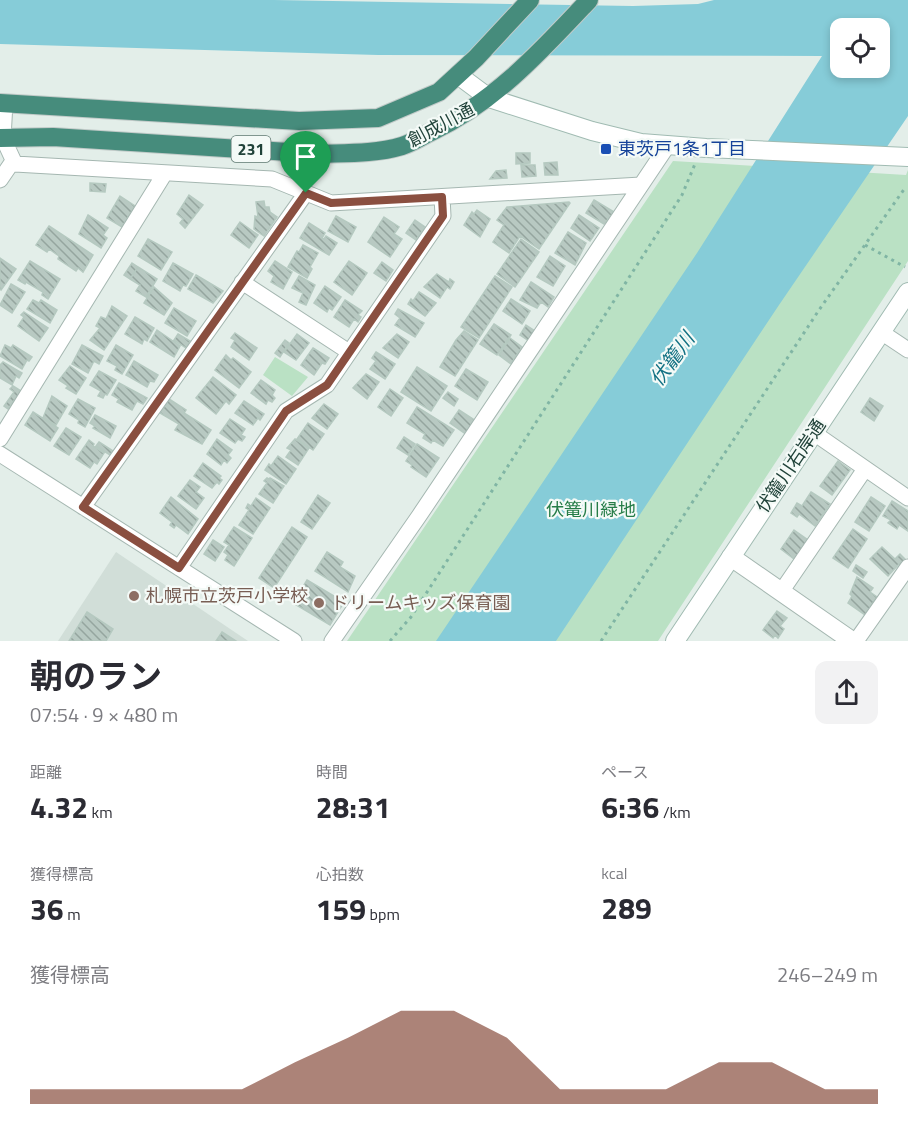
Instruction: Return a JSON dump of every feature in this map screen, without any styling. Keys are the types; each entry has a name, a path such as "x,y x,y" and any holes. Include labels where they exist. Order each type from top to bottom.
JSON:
{"highway":[{"name":"創成川通","path":"2,103 299,120 378,118 439,92 476,58 530,0"},
{"name":"創成川通","path":"1,138 53,136 319,154 360,153 402,146 458,120 489,98 524,68 589,0"}],"main road":[{"path":"458,75 489,98 592,131 641,143 668,145 701,154 908,157"},
{"name":"伏籠川右岸通","path":"675,641 908,292"},
{"path":"731,557 854,641"}],"street":[{"path":"2,103 1,138 15,164 272,179 331,203 641,185"},
{"path":"332,641 419,516 668,145"},
{"path":"0,180 13,161"},
{"path":"0,439 165,173"},
{"path":"83,507 306,193"},
{"path":"179,568 286,411 327,385 443,216 442,197"},
{"path":"242,282 349,352"},
{"path":"881,332 908,350"},
{"path":"814,433 908,498"},
{"path":"0,454 294,641"},
{"path":"781,592 865,468"},
{"path":"854,641 908,567"}],"path":[{"path":"390,641 411,616 624,285 681,195 701,154"},
{"path":"600,641 697,498 819,310 905,188"},
{"path":"865,244 905,267"}],"shaded area":[{"name":"札幌市立茨戸小学校","path":"116,552 248,641 58,641"}],"green space":[{"name":"伏篭川緑地","path":"673,161 906,175 908,170 908,261 658,641 347,641"},
{"path":"275,357 308,377 292,396 263,375"}],"water":[{"name":"伏籠川","path":"0,0 274,0 633,6 698,4 714,0 908,0 908,116 779,305 556,641 436,641 697,253 822,56 378,55 0,44"}],"building":[{"path":"516,153 530,153 530,163 516,164"},
{"path":"557,162 558,175 545,175 544,163"},
{"path":"521,165 535,165 536,176 522,177"},
{"path":"506,170 507,178 490,179 496,171"},
{"path":"90,183 106,184 105,192 90,191"},
{"path":"189,195 203,205 185,228 180,223 183,219 177,214"},
{"path":"120,196 135,206 122,227 107,218"},
{"path":"594,200 614,212 604,224 586,213"},
{"path":"264,201 265,207 269,207 270,212 277,217 264,236 254,229 255,216 258,217 256,202"},
{"path":"569,202 539,249 520,236 509,253 493,242 504,225 497,220 507,207"},
{"path":"477,210 490,219 480,237 464,225 472,212 474,214"},
{"path":"88,215 108,228 103,235 107,238 101,248 79,234"},
{"path":"579,215 599,228 590,241 571,228"},
{"path":"336,216 356,227 348,242 328,231"},
{"path":"384,217 399,227 394,234 402,239 390,257 368,242"},
{"path":"415,220 425,227 416,240 406,233"},
{"path":"240,222 258,235 249,248 231,235"},
{"path":"309,223 325,233 322,238 326,236 337,243 329,255 300,238"},
{"path":"49,226 93,255 83,272 78,268 76,271 58,259 59,256 49,249 47,252 36,245"},
{"path":"568,232 586,243 575,265 555,253"},
{"path":"148,239 172,252 161,270 138,256"},
{"path":"521,239 539,252 515,287 497,274"},
{"path":"303,245 318,253 307,278 288,267"},
{"path":"550,256 565,266 553,286 537,277"},
{"path":"0,258 16,269 1,290 0,289"},
{"path":"30,261 60,279 48,299 42,295 43,292 18,280"},
{"path":"275,261 292,272 283,289 271,282 274,276 268,271"},
{"path":"349,261 367,273 352,295 334,282"},
{"path":"382,262 393,270 386,281 374,273"},
{"path":"132,263 138,267 130,279 124,275"},
{"path":"173,263 193,274 180,291 163,281"},
{"path":"138,267 157,279 146,297 136,291 140,285 130,279"},
{"path":"437,274 449,282 450,279 454,282 450,289 447,287 440,298 424,287"},
{"path":"196,275 223,291 213,303 188,289"},
{"path":"299,276 315,285 306,305 299,302 303,293 292,288"},
{"path":"495,276 512,287 479,338 461,327"},
{"path":"531,282 554,297 548,307 541,302 537,308 520,300"},
{"path":"11,284 25,292 12,313 0,305"},
{"path":"325,286 341,297 332,310 329,308 327,312 314,303"},
{"path":"154,287 172,303 164,315 144,303"},
{"path":"419,292 436,303 425,316 408,304"},
{"path":"511,299 530,311 522,324 503,311"},
{"path":"33,300 39,303 41,300 57,310 50,323 27,309"},
{"path":"345,300 362,311 358,315 361,317 358,322 354,319 349,327 334,317"},
{"path":"112,306 127,316 104,350 90,340 100,328 96,326 101,317 106,319"},
{"path":"174,308 196,321 187,336 165,323"},
{"path":"398,309 424,323 415,337 395,325 400,318 395,314"},
{"path":"24,312 48,328 39,341 18,326 24,317 21,315"},
{"path":"135,317 154,328 147,341 144,339 142,344 125,334"},
{"path":"494,324 511,335 497,355 480,344"},
{"path":"526,325 535,331 529,341 520,335"},
{"path":"157,330 180,346 174,357 150,342"},
{"path":"464,331 478,340 455,376 440,367"},
{"path":"235,333 257,348 249,360 231,347 235,340 231,338"},
{"path":"178,334 190,341 186,348 174,340"},
{"path":"297,334 309,343 296,360 284,352"},
{"path":"397,334 409,342 398,358 383,348"},
{"path":"510,338 522,347 511,364 499,355"},
{"path":"285,340 289,343 280,357 275,353"},
{"path":"5,345 11,348 13,345 32,357 29,361 27,360 22,369 0,356"},
{"path":"82,345 103,356 99,364 94,361 88,373 72,364"},
{"path":"116,345 133,355 122,374 115,370 117,366 107,361"},
{"path":"313,348 329,358 325,364 322,363 314,375 301,365"},
{"path":"376,352 395,364 385,379 370,369 376,361 372,358"},
{"path":"226,355 251,372 239,388 215,370"},
{"path":"134,361 158,375 154,382 150,381 147,387 126,375"},
{"path":"3,362 22,373 19,378 16,376 12,385 0,378 0,365"},
{"path":"70,366 86,378 76,394 59,380"},
{"path":"417,367 447,386 431,411 401,392"},
{"path":"466,369 488,382 477,400 455,386"},
{"path":"99,371 116,380 103,398 98,396 101,391 90,385"},
{"path":"366,374 379,382 367,399 353,388"},
{"path":"213,377 236,395 229,404 226,401 216,414 196,398"},
{"path":"261,380 275,390 272,395 275,398 272,402 268,400 266,404 251,393"},
{"path":"119,383 147,398 143,404 137,401 132,410 117,402 119,399 112,395"},
{"path":"13,386 21,391 8,409 4,406 14,392 10,389"},
{"path":"390,389 403,398 391,416 378,407"},
{"path":"448,392 458,399 454,406 443,398"},
{"path":"52,396 67,406 56,425 43,418"},
{"path":"870,398 883,406 874,421 861,412"},
{"path":"78,399 95,408 85,427 69,414"},
{"path":"169,399 186,410 184,413 211,430 202,444 175,430 179,424 160,413"},
{"path":"244,401 264,414 253,425 235,413"},
{"path":"324,404 338,414 327,429 312,418"},
{"path":"417,407 454,430 443,446 433,440 431,443 423,438 425,434 407,423"},
{"path":"459,410 476,421 467,435 450,423"},
{"path":"33,412 58,428 50,441 25,425"},
{"path":"95,415 116,426 110,438 93,428 95,426 90,423"},
{"path":"230,419 245,429 241,435 245,437 242,441 238,439 235,443 220,433"},
{"path":"308,423 324,434 313,450 297,439"},
{"path":"66,428 81,437 69,455 54,446"},
{"path":"404,437 415,444 408,455 397,448"},
{"path":"217,439 232,450 228,455 231,458 227,463 224,460 221,465 207,454"},
{"path":"295,439 309,448 298,465 286,457 291,450 287,448"},
{"path":"89,440 94,444 93,446 104,453 97,464 94,462 90,468 76,459"},
{"path":"99,442 113,451 110,455 96,446"},
{"path":"417,444 439,458 426,477 406,461"},
{"path":"278,456 296,469 286,484 265,470"},
{"path":"838,461 850,470 832,495 820,486"},
{"path":"203,463 221,476 219,478 222,480 219,484 217,482 212,488 194,476"},
{"path":"267,478 284,486 273,503 259,494 267,483 264,481"},
{"path":"190,480 200,487 196,492 204,498 196,509 178,496"},
{"path":"811,492 830,504 815,526 799,514 797,517 791,513 797,503 802,506"},
{"path":"318,495 330,503 312,529 301,522"},
{"path":"171,497 198,519 188,534 176,525 174,528 170,525 172,522 160,513"},
{"path":"871,497 885,506 869,531 855,522"},
{"path":"256,498 270,508 253,534 239,525 249,510 246,508 248,504 251,506"},
{"path":"892,501 908,511 908,531 899,525 897,529 888,523 891,520 883,516"},
{"path":"234,527 252,538 234,566 225,560 228,555 224,552 229,545 224,542"},
{"path":"292,527 307,537 274,588 259,578"},
{"path":"853,529 867,539 848,568 833,558"},
{"path":"794,530 808,540 794,559 781,549"},
{"path":"213,540 224,547 215,561 204,554"},
{"path":"882,547 895,559 900,554 906,560 888,576 870,559"},
{"path":"327,552 343,562 340,567 355,576 348,592 315,571"},
{"path":"856,565 867,572 863,578 853,571"},
{"path":"857,577 873,588 870,592 877,597 865,615 848,603"},
{"path":"307,580 344,602 330,625 293,603"},
{"path":"777,611 787,618 780,626 784,629 778,638 775,635 773,638 763,630"},
{"path":"87,612 113,629 106,641 69,641"},
{"path":"222,632 236,641 216,641"}],"place":[{"name":"東茨戸1条1丁目","path":"606,149"},
{"name":"札幌市立茨戸小学校","path":"134,596"},
{"name":"ドリームキッズ保育園","path":"319,603"}],"route":[{"path":"306,193 331,203 442,197 443,216 327,385 286,411 179,568 83,507 306,193"}]}
